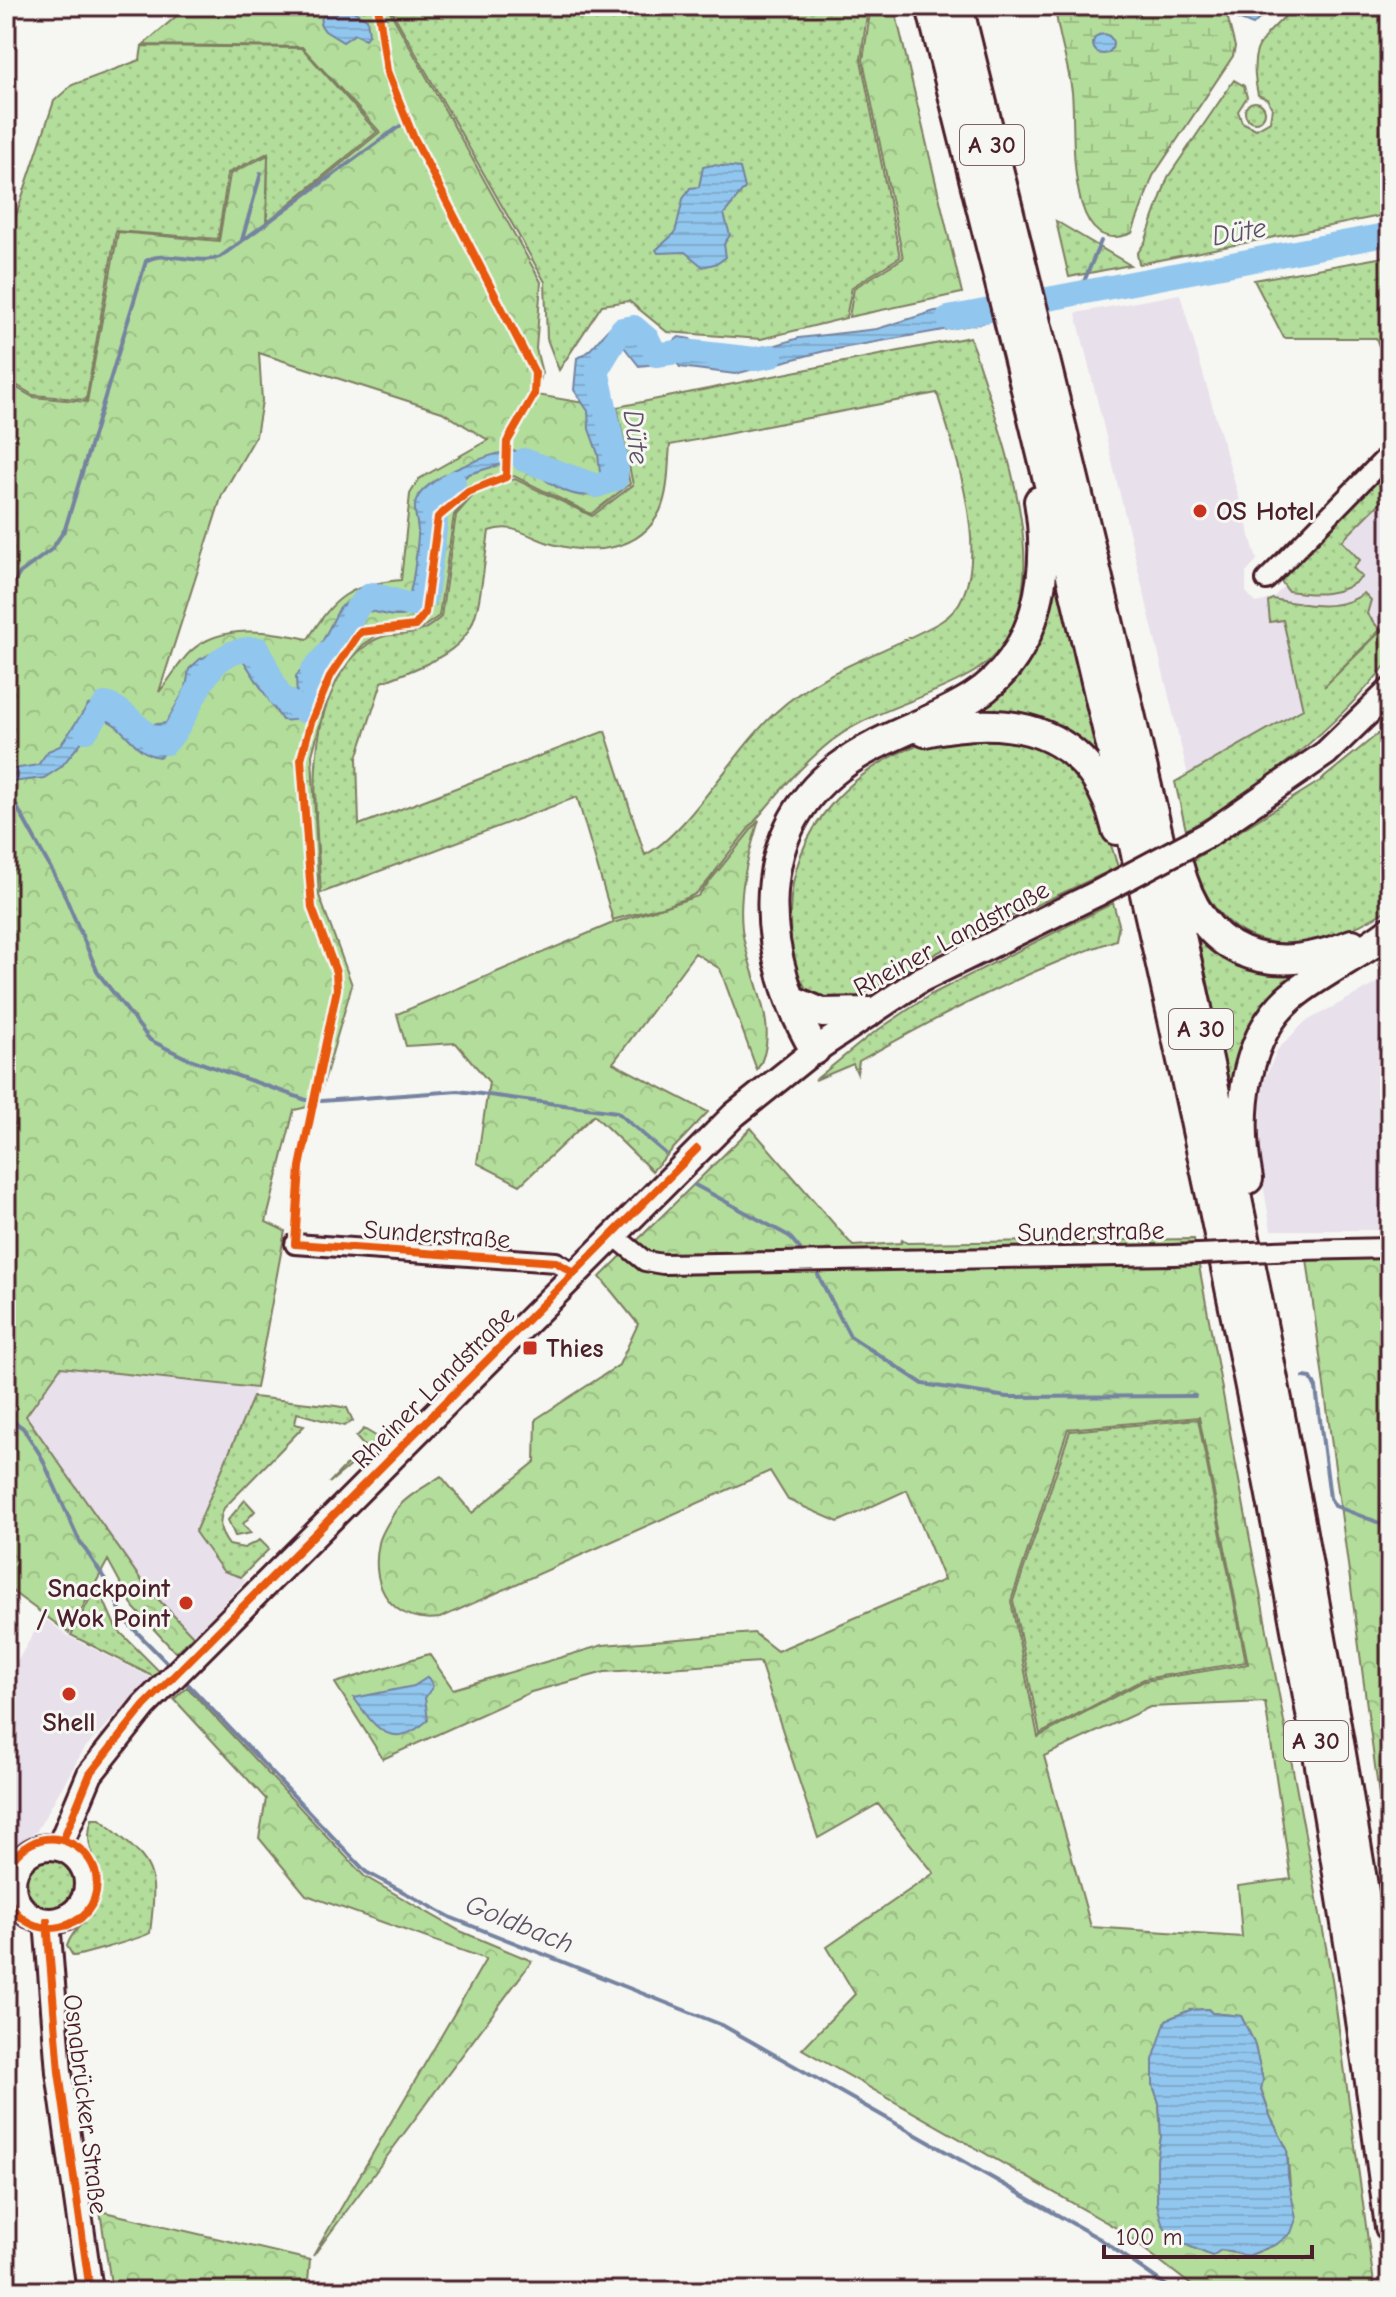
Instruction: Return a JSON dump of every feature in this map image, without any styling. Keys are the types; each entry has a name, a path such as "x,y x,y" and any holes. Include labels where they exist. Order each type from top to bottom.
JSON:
{"highway":[{"name":"A 30","path":"931,6 1015,287"},
{"name":"A 30","path":"958,6 1024,325 1136,742 1202,1032 1326,1660 1390,2058"},
{"name":"A 30","path":"1024,325 1037,430 1167,985 1292,1600 1337,1859 1390,2227"},
{"path":"815,1050 780,970 771,931 771,894 778,860 789,830 816,787 840,766 974,697 996,678 1028,631 1042,592 1044,562 1043,522 1031,460 1037,430"},
{"path":"889,740 955,725 1005,723 1039,732 1071,750 1096,779 1115,820 1146,948 1167,985"},
{"path":"1136,742 1149,751 1183,882 1198,913 1222,939 1260,958 1283,962 1310,959 1390,930"},
{"path":"1260,1317 1268,1287 1246,1173 1244,1132 1247,1078 1253,1054 1263,1033 1295,993 1390,930"},
{"path":"794,1001 822,1013 869,1012"}],"main road":[{"name":"Rheiner Landstraße","path":"61,1844 81,1793 102,1756 169,1681 734,1115 815,1050 869,1012 956,961 1098,893 1209,834 1326,753 1390,691"},
{"path":"61,1844 84,1868 87,1890 77,1909 69,1916 47,1921 37,1918 20,1905 10,1884 27,1855 61,1844"},
{"name":"Osnabrücker Straße","path":"47,1921 59,2072 90,2291"}],"street":[{"path":"1266,580 1390,453"},
{"name":"Sunderstraße","path":"612,1234 645,1261 705,1264 1390,1248"},
{"name":"Sunderstraße","path":"295,1244 556,1262 574,1273"}],"shaded area":[{"path":"1180,294 1257,560 1246,573 1246,592 1256,603 1272,599 1283,587 1281,581 1390,463 1390,622 1302,709 1188,775 1076,313"},
{"path":"1390,976 1390,1230 1271,1230 1261,1172 1260,1121 1263,1084 1277,1050 1305,1022"},
{"path":"61,1367 256,1388 195,1531 223,1571 246,1580 193,1636 144,1584 26,1416"},
{"path":"43,1617 68,1636 152,1678 84,1749 36,1832 6,1851 6,1681"}],"green space":[{"path":"188,6 387,6 541,282 536,349 542,373 537,395 614,408 630,484 591,514 514,476 474,491 454,515 439,616 419,630 382,632 363,645 341,671 324,710 312,755 319,895 352,985 317,1105 294,1110 266,1222 285,1231 256,1388 61,1367 26,1416 144,1584 193,1636 176,1653 134,1608 108,1560 69,1633 6,1587 6,382 33,397 87,402 118,232 219,241 230,174 268,155 266,225 380,132 302,47 143,45","holes":["259,353 442,412 488,440 419,479 410,494 401,580 368,585 345,595 327,612 308,639 247,632 217,636 203,642 187,655 159,692 222,495 256,436 262,401"]},
{"path":"389,6 702,11 753,6 868,6 861,60 900,257 852,287 846,318 761,339 667,332 629,301 602,305 559,370 547,339 545,282"},
{"path":"871,6 894,6 962,293 849,317 854,288 903,258 863,60"},
{"path":"1229,6 1228,10 1212,9 1208,14 1227,15 1235,47 1233,56 1153,176 1132,233 1110,237 1094,228 1084,210 1078,186 1072,92 1055,7"},
{"path":"1295,6 1390,6 1390,214 1139,264 1137,254 1145,242 1168,177 1234,80 1244,86 1247,97 1238,111 1242,122 1256,129 1270,121 1272,108 1267,99 1258,95 1254,64 1256,53 1266,36"},
{"path":"142,46 302,48 377,132 267,222 268,153 228,173 218,239 116,231 86,400 33,395 6,379 6,245 54,101 72,85 140,60"},
{"path":"1255,102 1262,105 1265,112 1262,119 1255,122 1248,119 1245,112 1248,105"},
{"path":"1056,221 1130,265 1069,277"},
{"path":"1390,256 1390,376 1376,338 1284,338 1254,280"},
{"path":"970,337 1010,464 1020,513 1024,561 1020,605 1004,643 974,672 858,724 823,748 772,800 703,887 676,902 613,920 577,797 321,893 316,760 330,694 345,667 375,639 420,631 441,617 456,515 476,492 515,479 592,516 633,485 617,407","holes":["937,393 962,479 968,514 971,548 969,578 959,604 940,622 834,672 776,712 695,810 661,844 645,855 605,731 359,825 357,758 382,682 440,657 457,645 468,631 476,614 489,531 507,528 567,547 614,547 640,535 660,511 667,487 670,445"]},
{"path":"1386,468 1390,493 1342,541 1360,560 1353,568 1362,577 1336,591 1317,594 1288,591 1281,581 1283,572"},
{"path":"1053,562 1102,768 968,715 1005,681 1032,649 1048,613"},
{"path":"1364,593 1371,600 1367,614 1380,630 1324,687 1390,622 1390,660 1346,709 1296,755 1242,795 1186,830 1175,782 1303,709 1283,620 1270,622 1268,602 1272,599 1307,605 1332,605"},
{"path":"1390,724 1390,908 1361,925 1301,943 1274,942 1248,935 1225,919 1207,895 1193,860 1320,781"},
{"path":"992,729 1051,749 1077,772 1095,802 1118,867 955,943 852,1000 838,1004 811,995 796,967 791,946 790,914 793,882 802,852 816,826 855,781 907,749 937,738"},
{"path":"759,820 741,901 745,947 762,1001 767,1037 757,1070 720,969 695,953 613,1063 708,1112 652,1171 594,1115 520,1185 477,1163 489,1082 456,1043 406,1046 397,1014 613,923 698,896"},
{"path":"1113,903 1119,924 1116,940 1049,965 953,1010 859,1061 857,1073 853,1064 815,1080 869,1036 930,995"},
{"path":"1196,928 1220,951 1243,964 1269,970 1302,971 1269,1001 1249,1031 1238,1066 1235,1111"},
{"path":"751,1128 853,1246 901,1243 902,1240 907,1243 1194,1239 1332,1979 1375,2291 1199,2291 1118,2229 802,2049 855,1994 827,1947 934,1873 878,1804 818,1838 760,1662 605,1672 531,1692 383,1759 335,1683 429,1654 453,1689 603,1645 754,1633 777,1651 944,1580 907,1490 838,1522 788,1500 770,1471 440,1618 423,1618 397,1609 382,1588 377,1559 382,1535 400,1505 441,1476 472,1513 535,1462 536,1419 619,1365 638,1324 600,1277","holes":["1199,1417 1248,1664 1144,1681 1038,1737 1011,1601 1068,1429","1265,1702 1291,1879 1238,1886 1242,1937 1091,1927 1044,1756 1150,1707","1208,2009 1212,2013 1241,2016 1254,2042 1263,2080 1261,2089 1271,2118 1287,2149 1292,2210 1277,2244 1248,2256 1221,2250 1206,2251 1171,2239 1157,2160 1161,2137 1159,2103 1153,2085 1166,2020 1190,2010"]},
{"path":"1390,1257 1390,1310 1380,1311 1390,1367 1390,1878 1307,1259"},
{"path":"253,1397 347,1408 353,1421 344,1426 297,1413 295,1424 304,1426 224,1508 220,1527 229,1545 244,1548 260,1540 269,1549 241,1577 223,1571 195,1532"},
{"path":"1198,1419 1246,1662 1144,1679 1040,1734 1013,1601 1070,1431"},
{"path":"364,1429 379,1438 379,1442 329,1483 364,1446 356,1437"},
{"path":"245,1500 255,1511 243,1524 251,1533 235,1536 228,1520"},
{"path":"97,1585 116,1628 159,1671 154,1677 71,1635"},
{"path":"187,1687 364,1876 460,1931 532,1961 313,2256 486,1959 306,1895 259,1838 266,1799 174,1699"},
{"path":"92,1819 100,1819 148,1866 153,1891 150,1933 73,1956 67,1946 96,1906 101,1888 89,1841"},
{"path":"51,1857 62,1859 70,1865 76,1873 76,1895 70,1903 62,1909 51,1911 40,1909 32,1903 26,1895 24,1884 26,1873 32,1865 40,1859"},
{"path":"100,2211 310,2260 307,2291 112,2291"}],"water":[{"path":"1245,6 1272,6 1253,25 1226,14 1206,12 1241,11"},
{"path":"336,7 353,11 367,19 369,34 365,39 355,34 343,42 325,31 320,24 322,17"},
{"path":"1099,34 1107,34 1113,44 1107,54 1099,54 1093,48 1093,40"},
{"path":"703,167 740,168 745,188 724,214 730,235 724,244 726,257 703,267 685,252 658,253 656,250 675,233 683,199 690,188 699,187"},
{"path":"978,307 983,323 825,351 735,374 680,367 676,362 639,366 620,342 614,342 602,364 597,392 607,430 612,486 601,493 578,495 545,480 526,463 499,465 469,474 428,506 425,563 415,607 402,616 364,611 351,616 343,636 308,675 308,700 304,714 299,718 282,720 243,660 220,662 202,678 176,727 167,752 159,757 142,751 117,727 101,718 61,767 44,778 11,782 6,787 6,770 38,765 48,751 60,746 88,705 112,707 143,731 150,725 166,723 186,688 189,669 200,659 230,646 253,647 278,697 285,703 297,700 296,676 318,650 340,607 366,599 406,602 413,580 418,532 415,505 428,486 456,469 488,456 524,452 573,479 596,483 600,473 598,454 589,429 588,411 574,390 577,358 614,324 635,331 644,349 663,350 679,337 690,339 703,354 737,357 799,338 877,329 935,311"},
{"path":"428,1677 433,1686 425,1698 428,1720 404,1734 386,1733 354,1698 414,1686"},
{"path":"1208,2009 1212,2013 1241,2016 1254,2042 1263,2080 1261,2089 1271,2118 1287,2149 1288,2177 1296,2219 1291,2233 1277,2244 1248,2256 1221,2250 1212,2256 1172,2239 1162,2223 1157,2204 1157,2160 1161,2137 1159,2103 1153,2085 1153,2060 1166,2020 1190,2010"}],"waterway":[{"path":"6,595 20,573 52,549 65,529 146,261 162,257 201,260 220,257 400,126"},
{"path":"242,240 261,173"},
{"name":"Düte","path":"948,318 1390,234"},
{"path":"1080,291 1101,241"},
{"name":"Düte","path":"524,460 597,486 616,479 617,463 597,370 622,329 634,327 648,339 656,355 684,351 755,359 771,356"},
{"name":"Düte","path":"86,731 105,704 122,712 149,736 166,743 212,668 224,657 239,651 258,649 280,696 304,711 313,698 312,671 343,636 357,608 366,598 372,594 410,605 420,604 426,596 436,523 431,501 454,482"},
{"path":"11,796 62,889 98,973 150,1040 184,1057 309,1101"},
{"path":"321,1101 458,1091 617,1112 665,1153"},
{"path":"695,1185 789,1236 800,1249"},
{"path":"818,1275 850,1336 923,1384 1007,1397 1195,1396"},
{"path":"1304,1377 1311,1378 1316,1388 1330,1498 1335,1506 1390,1527"},
{"name":"Goldbach","path":"6,1416 23,1428 41,1456 79,1540 110,1587 124,1619 172,1668"},
{"name":"Goldbach","path":"184,1680 366,1872 452,1918 722,2025 1100,2239 1174,2291"}],"cycle path":[{"path":"378,6 387,71 413,136 535,373 534,395 507,442 506,477 468,492 438,517 425,613 415,626 360,632 331,675 311,722 301,759 312,908 336,972 337,989 300,1167 295,1244 556,1262 574,1273"},
{"path":"63,1840 90,1774 144,1706 697,1149"},
{"path":"6,1878 9,1867 22,1850 39,1840 49,1839 70,1843 79,1849 90,1860 96,1875 95,1896 87,1911 74,1922 58,1927 41,1927 26,1921 13,1908 6,1889"},
{"path":"47,1921 59,2072 90,2291"}],"place":[{"name":"OS Hotel","path":"1200,511"},
{"name":"Thies","path":"530,1348"},
{"name":"Snackpoint / Wok Point","path":"186,1603"},
{"name":"Shell","path":"69,1694"}]}
